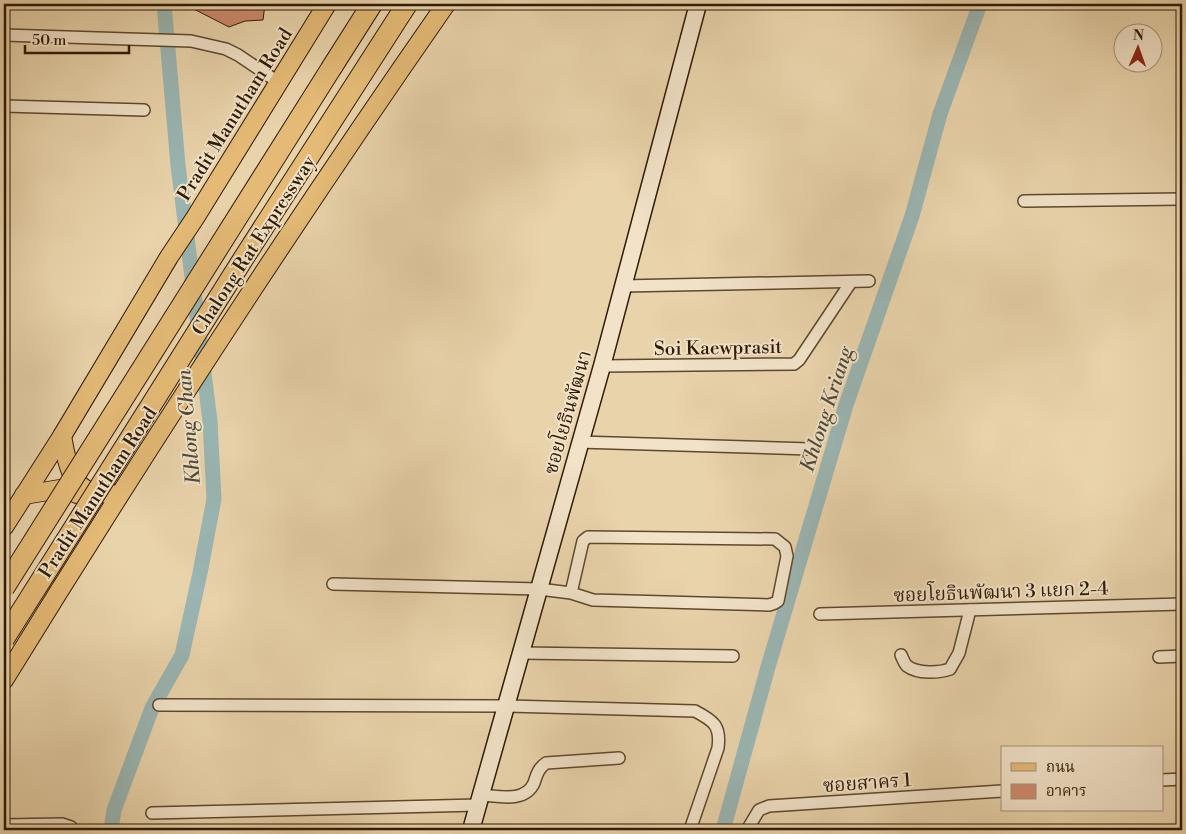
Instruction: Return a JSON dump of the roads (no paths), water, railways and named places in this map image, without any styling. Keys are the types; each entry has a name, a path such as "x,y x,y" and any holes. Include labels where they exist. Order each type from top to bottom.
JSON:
{"highway":[{"name":"Chalong Rat Expressway","path":"4,588 372,4"},
{"name":"Chalong Rat Expressway","path":"4,639 245,256 407,4"}],"main road":[{"name":"Pradit Manutham Road","path":"4,527 62,436 169,257 327,4"},
{"name":"Pradit Manutham Road","path":"4,680 223,332 362,124 446,4"},
{"path":"62,436 71,472 78,483 94,493 110,493 141,463"},
{"path":"24,495 66,488 84,498 96,510 98,521 93,536"}],"street":[{"name":"ซอยโยธินพัฒนา","path":"471,830 602,366 698,4"},
{"path":"4,35 191,41 232,52 278,82"},
{"path":"4,106 144,110"},
{"path":"1024,201 1182,199"},
{"path":"622,286 869,281"},
{"name":"Soi Kaewprasit","path":"602,366 794,364 799,360 851,282"},
{"path":"579,442 810,450"},
{"path":"333,584 539,589 571,593 593,600 775,604 778,600 787,556 785,548 775,539 588,537 583,541 571,593"},
{"name":"ซอยโยธินพัฒนา 3 แยก 2-4","path":"820,614 1182,604"},
{"path":"902,655 906,664 913,669 927,672 950,669 959,653 970,610"},
{"path":"521,653 733,656"},
{"path":"1159,656 1182,656"},
{"path":"159,705 506,706 695,711 712,719 720,735 718,748 690,830"},
{"path":"152,814 480,800 524,795 530,790 539,768 546,763 619,758"},
{"path":"1164,780 1182,779"},
{"name":"ซอยสาคร 1","path":"747,830 759,810 769,806 1001,791"},
{"path":"4,825 62,824 72,830"}],"waterway":[{"name":"Khlong Chan","path":"111,830 114,810 152,708 182,655 214,499 210,421 178,165 164,4"},
{"name":"Khlong Kriang","path":"723,830 768,667 846,405 912,216 940,114 980,4"}]}
